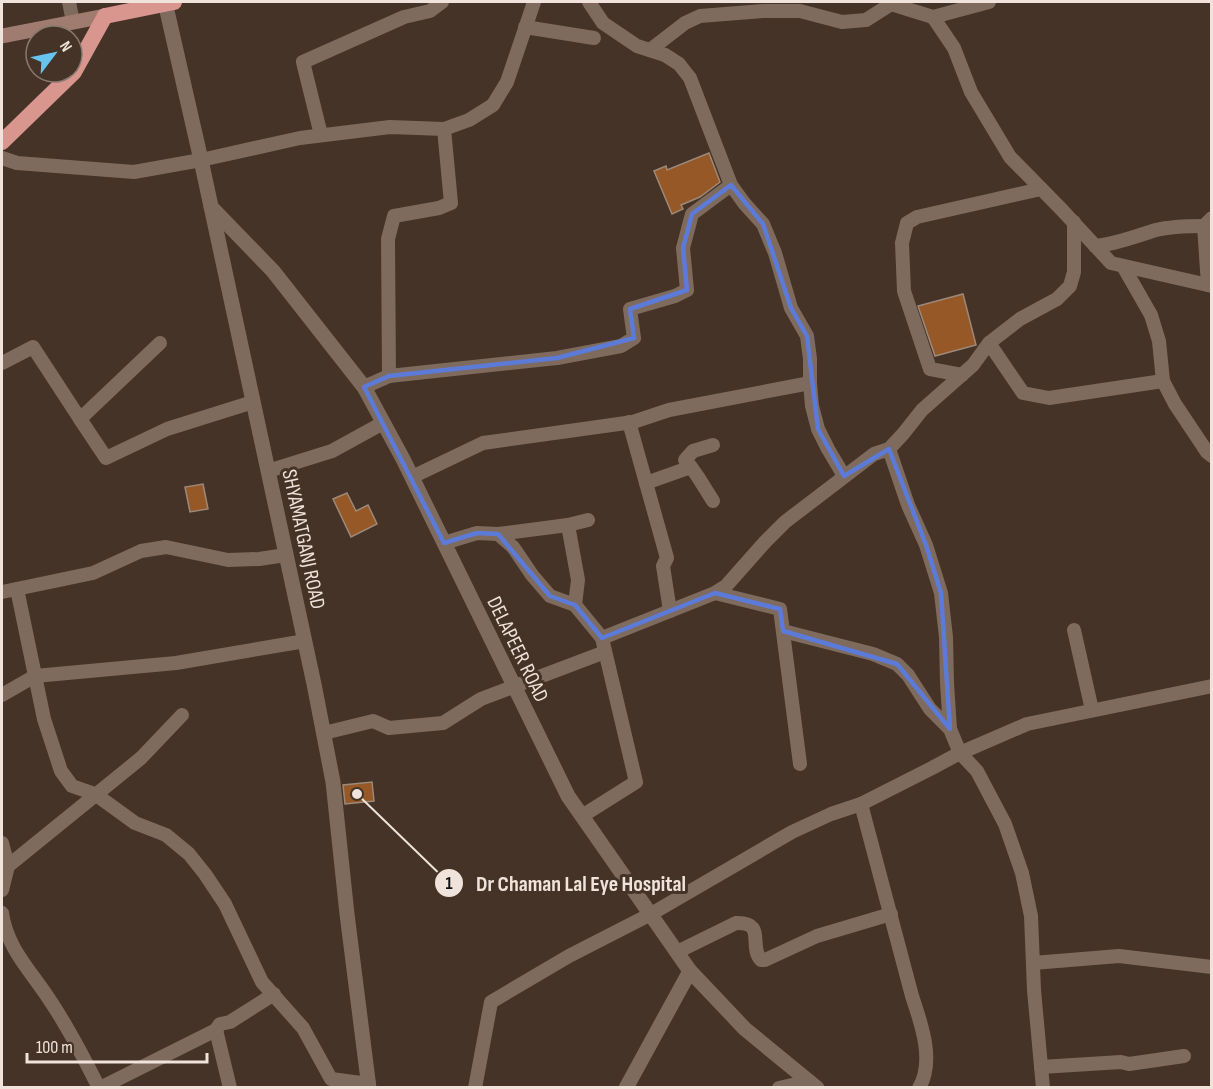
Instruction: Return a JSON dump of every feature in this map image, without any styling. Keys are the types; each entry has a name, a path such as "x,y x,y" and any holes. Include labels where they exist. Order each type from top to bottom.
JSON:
{"highway":[{"path":"84,43 105,16 168,2"},
{"path":"2,142 74,72 105,16"},
{"path":"2,126 47,84"}],"main road":[{"path":"2,36 105,16"}],"street":[{"path":"69,2 73,22"},
{"name":"SHYAMATGANJ ROAD","path":"168,2 324,733 333,782 369,1086"},
{"path":"321,135 303,62 404,17 430,11 442,2"},
{"path":"2,159 17,163 134,172 321,135 390,128 444,129 470,120 493,105 507,82 534,2"},
{"path":"589,2 603,23 637,46 665,56 679,64 690,78 730,185 764,224 791,308 807,336 812,406 818,429 843,476"},
{"path":"650,50 685,23 700,16 763,11 800,11 842,22 866,20 890,3 933,17 988,2"},
{"path":"933,17 954,48 971,92 1010,157 1111,263 1210,286 1208,222 1157,230 1132,239 1095,246"},
{"path":"525,27 594,38"},
{"path":"389,376 388,239 394,216 439,208 451,203 444,129"},
{"path":"364,387 389,376 557,358 621,346 634,338 630,309 675,296 687,290 683,248 692,214 730,185"},
{"path":"962,375 930,369 904,291 902,243 907,223 916,217 1041,189"},
{"name":"DELAPEER ROAD","path":"211,207 273,271 364,387 412,477 568,796 690,971 745,1029 813,1084"},
{"path":"324,733 373,721 389,728 443,723 481,699 604,645 670,611 716,593 726,586 785,522 874,454 889,449 922,410 974,365 989,343 1020,319 1057,299 1070,286 1074,272 1074,222"},
{"path":"1123,266 1151,315 1159,341 1163,381 1180,412 1212,456"},
{"path":"80,419 160,343"},
{"path":"989,343 1023,393 1049,398 1163,381"},
{"path":"2,363 33,347 106,458 167,429 253,402"},
{"path":"412,477 483,443 629,422 669,410 810,383"},
{"path":"629,422 667,558 663,566 670,611"},
{"path":"268,471 332,451 383,423"},
{"path":"713,445 693,451 685,459 713,501"},
{"path":"889,449 908,505 926,544 941,593 946,637 950,729 960,753 977,771 1005,824 1022,873 1031,916 1043,1088"},
{"path":"646,483 691,467"},
{"path":"444,543 477,533 498,534 568,525 588,520"},
{"path":"568,525 578,579 575,605"},
{"path":"498,534 513,547 550,596 575,605 604,645 636,782 582,816"},
{"path":"2,592 93,573 141,551 166,547 228,560 286,555"},
{"path":"17,588 44,719 61,771 72,786 95,794 135,824 166,835 189,854 225,904 262,982 303,1028 332,1079 369,1086"},
{"path":"716,593 780,609 800,764"},
{"path":"1074,630 1092,710"},
{"path":"783,631 873,654 897,664 908,675 930,709 950,729"},
{"path":"2,695 35,676 176,663 305,641"},
{"path":"475,1088 491,1002 569,956 651,914 792,832 831,814 861,804 960,753 1027,724 1212,686"},
{"path":"8,866 141,758 182,715"},
{"path":"861,804 921,1024 926,1053 925,1078 919,1088"},
{"path":"2,843 8,866 2,890"},
{"path":"2,913 4,928 16,952 72,1036 99,1088 216,1030 220,1024 230,1022 274,994"},
{"path":"677,952 736,923 746,922 752,926 755,934 757,957 765,960 817,936 891,914"},
{"path":"1033,963 1119,956 1212,967"},
{"path":"626,1088 690,971"},
{"path":"216,1030 230,1088"},
{"path":"1041,1067 1121,1062 1129,1064 1184,1056"},
{"path":"779,1088 813,1084"}],"highlighted area":[{"path":"731,185 763,224 791,308 807,336 818,429 844,476 889,449 926,545 941,593 950,729 897,664 783,631 780,609 715,593 602,638 575,605 550,596 498,534 477,533 444,543 364,387 389,376 557,358 634,338 630,309 687,290 683,248 692,214"}],"building":[{"path":"709,153 720,182 700,197 681,205 683,209 672,214 654,171 666,166 667,170"},
{"path":"963,294 976,345 935,356 918,306"},
{"path":"203,484 208,509 190,512 185,487"},
{"path":"347,493 356,511 368,505 377,524 351,537 333,499"},
{"path":"372,782 374,801 345,804 343,785"}],"place":[{"name":"Dr Chaman Lal Eye Hospital","path":"357,794"}]}
